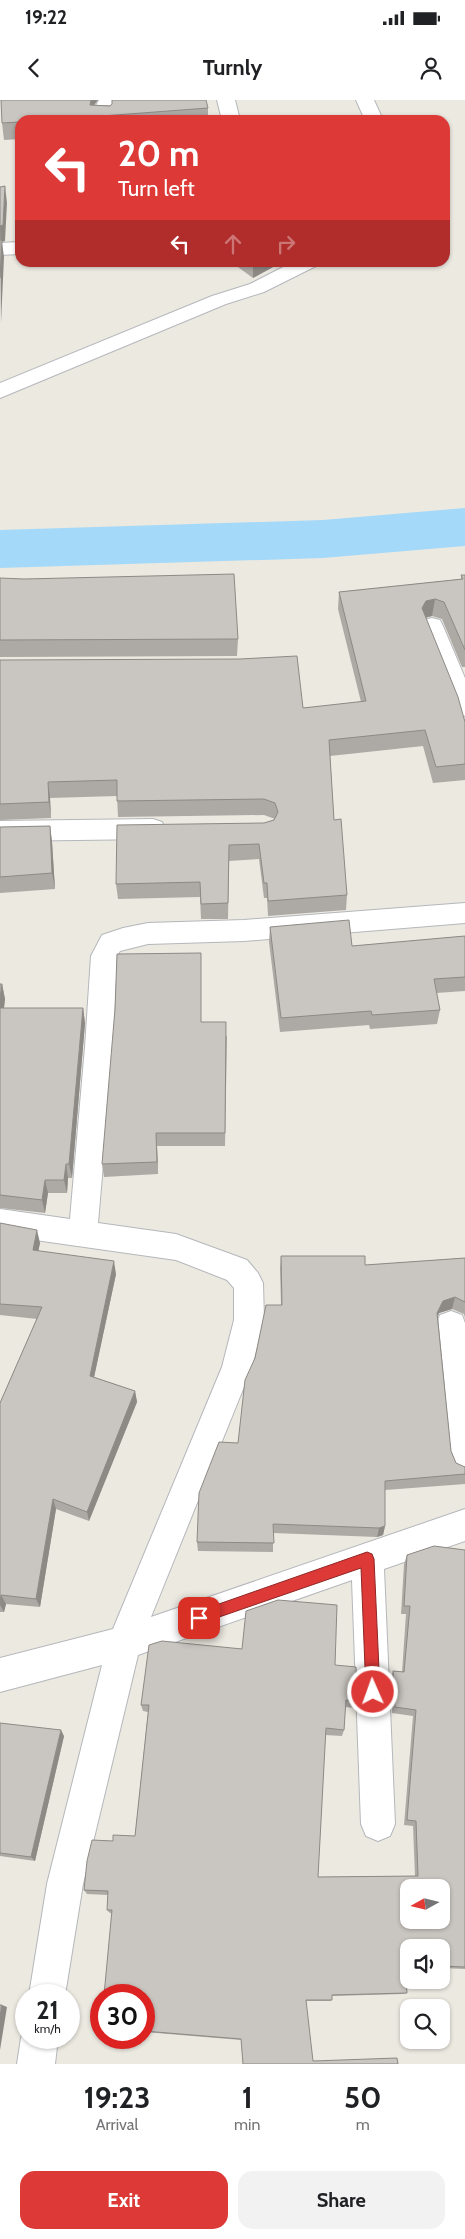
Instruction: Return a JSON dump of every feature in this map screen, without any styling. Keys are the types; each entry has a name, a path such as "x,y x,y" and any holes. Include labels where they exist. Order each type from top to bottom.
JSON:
{"street":[{"path":"102,115 104,103 108,100"},
{"path":"226,100 230,115"},
{"path":"364,100 372,115"},
{"path":"0,249 15,248"},
{"path":"0,391 193,311 257,288 296,267"},
{"path":"432,626 465,706"},
{"path":"0,831 176,828"},
{"path":"83,1233 104,956 111,943 125,937 146,934 210,932 465,914"},
{"path":"0,1222 176,1247 237,1270 248,1283 250,1299 250,1320 237,1367 124,1643 66,1884 49,1984"},
{"path":"451,1325 465,1461"},
{"path":"0,1675 124,1643 465,1525"},
{"path":"367,1559 378,1824"},
{"path":"36,2064 38,2049"}],"building":[{"path":"1,100 91,100 90,105 110,106 112,100 206,100 208,108 115,115 15,115 15,122 2,123"},
{"path":"5,186 3,225 0,226 0,187"},
{"path":"0,240 2,240 0,278"},
{"path":"234,574 238,639 0,640 0,578"},
{"path":"461,575 465,575 465,650 444,602 435,599 426,601 422,608 458,697 465,722 465,764 436,767 425,730 329,740 334,820 341,819 347,895 268,901 267,883 264,883 259,844 229,845 228,903 201,904 200,882 116,884 117,825 264,823 274,820 278,812 275,803 264,799 117,801 117,780 48,782 49,802 0,804 0,660 240,659 297,656 303,708 366,701 339,592 463,579"},
{"path":"50,826 52,873 0,877 0,827"},
{"path":"349,920 352,946 465,936 465,977 434,979 440,1010 372,1015 371,1011 281,1018 270,927"},
{"path":"201,953 201,1022 226,1022 225,1133 156,1133 157,1162 102,1164 115,1009 117,954"},
{"path":"0,1008 83,1008 69,1164 66,1164 64,1180 45,1180 42,1200 0,1195"},
{"path":"0,1223 37,1230 33,1250 114,1261 90,1376 135,1391 87,1512 53,1499 36,1599 1,1595 0,1603 0,1403 42,1307 0,1304"},
{"path":"281,1256 365,1256 365,1265 465,1258 465,1302 455,1297 443,1301 437,1313 451,1451 456,1463 465,1467 465,1474 385,1481 385,1526 379,1528 273,1524 274,1543 197,1542 199,1493 219,1442 238,1443 245,1380 255,1358 266,1305 282,1305"},
{"path":"434,1546 465,1550 465,1967 450,1966 450,1939 400,1939 400,1989 407,1989 407,1993 332,1995 332,2000 306,2000 313,2061 397,2058 398,2064 243,2064 241,2039 155,2032 155,1984 105,1984 112,1910 107,1910 108,1891 84,1890 87,1861 92,1840 113,1841 113,1835 135,1836 149,1705 141,1705 149,1645 162,1641 242,1649 246,1611 278,1600 337,1605 335,1665 356,1667 357,1702 346,1700 344,1730 326,1728 318,1877 418,1876 416,1821 407,1820 416,1710 395,1707 393,1671 404,1672 410,1606 404,1606 407,1555"},
{"path":"0,1723 61,1730 31,1857 0,1853"}],"waterway":[{"path":"0,549 323,539 465,527"}],"route":[{"path":"199,1618 367,1559 373,1692"}]}
